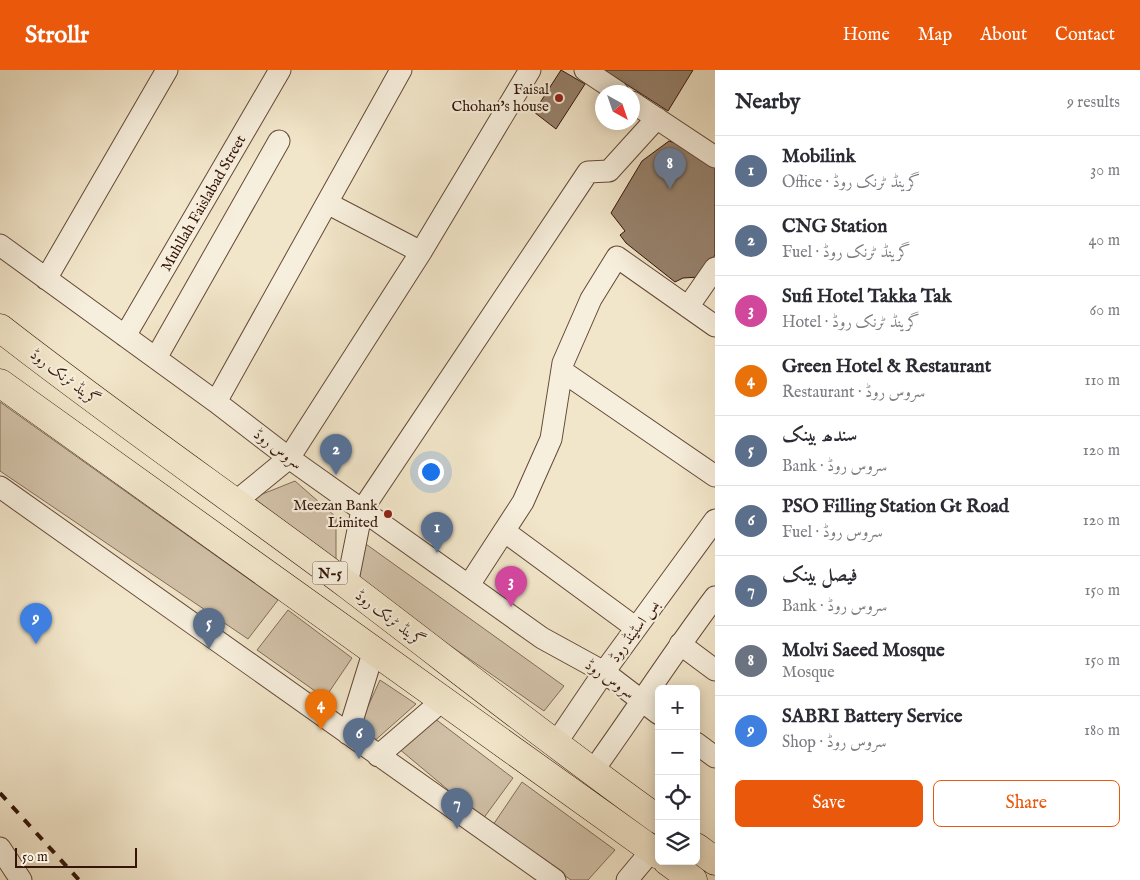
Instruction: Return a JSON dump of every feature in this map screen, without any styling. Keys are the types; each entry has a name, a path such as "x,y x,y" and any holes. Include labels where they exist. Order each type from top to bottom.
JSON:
{"highway":[{"name":"گرینڈ ٹرنک روڈ","path":"0,328 346,585 592,772 655,817"},
{"name":"N-5","path":"0,383 110,460 655,853"},
{"path":"110,460 134,429"},
{"path":"700,850 715,860"},
{"name":"N-5","path":"672,865 693,880"}],"street":[{"path":"46,279 167,70"},
{"name":"Muhllah Faislabad Street","path":"125,336 280,70"},
{"path":"216,402 401,70"},
{"path":"234,503 289,458 421,252 530,70"},
{"path":"585,70 608,85"},
{"path":"640,107 715,158"},
{"path":"346,585 362,510 588,172 609,171 657,118"},
{"path":"156,358 278,141"},
{"path":"327,203 421,252"},
{"name":"سروس روڈ","path":"0,245 362,510 542,638 604,672 651,708"},
{"path":"469,585 523,502 551,439 564,363 591,299 617,257 715,326"},
{"path":"688,307 715,268"},
{"path":"562,371 715,476"},
{"path":"0,487 556,880"},
{"name":"بس اسٹینڈ روڈ","path":"556,743 604,672 715,520"},
{"path":"504,531 636,628"},
{"path":"592,772 651,708 680,644 715,597"},
{"path":"680,644 715,670"},
{"path":"348,734 374,650"},
{"path":"378,756 443,700"},
{"path":"700,746 715,757"},
{"path":"0,848 22,880"},
{"path":"626,880 655,859"}],"shaded area":[{"path":"0,402 278,600 248,639 0,471"},
{"path":"295,481 336,517 336,565 250,499"},
{"path":"363,542 564,686 544,711 359,582"},
{"path":"288,610 352,658 325,698 257,650"},
{"path":"380,680 416,704 371,744 358,728"},
{"path":"434,718 513,778 483,819 398,748"},
{"path":"522,782 615,850 588,880 571,880 493,825"}],"building":[{"name":"Faisal Chohan's house","path":"561,70 585,84 556,129 534,112"},
{"path":"604,70 693,70 668,111 640,93 640,85 627,85"},
{"path":"669,141 692,149 715,164 715,255 700,277 683,278 675,282 626,243 620,235 625,231 611,213 642,161"}],"railway":[{"path":"0,793 79,880"}],"place":[{"name":"Faisal Chohan's house","path":"559,98"},
{"name":"Molvi Saeed Mosque","path":"670,189"},
{"name":"CNG Station","path":"336,475"},
{"name":"Meezan Bank Limited","path":"388,514"},
{"name":"Mobilink","path":"437,553"},
{"name":"Sufi Hotel Takka Tak","path":"511,607"},
{"name":"SABRI Battery Service","path":"36,644"},
{"name":"سندھ بینک","path":"209,649"},
{"name":"Green Hotel & Restaurant","path":"321,730"},
{"name":"PSO Filling Station Gt Road","path":"359,759"},
{"name":"فیصل بینک","path":"457,829"}]}
